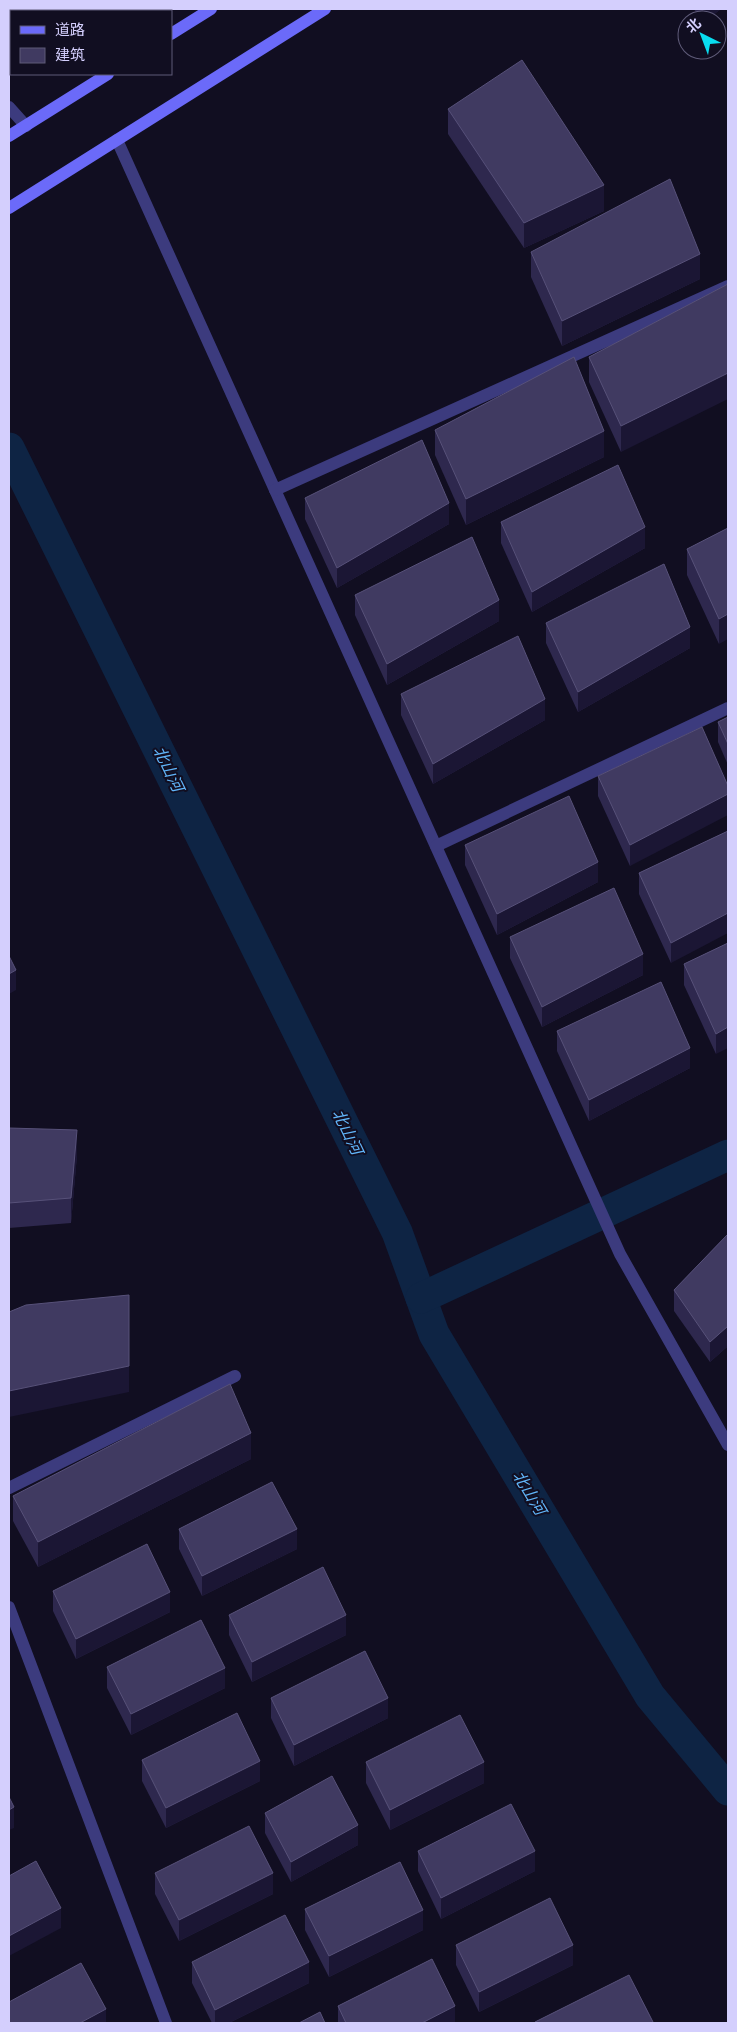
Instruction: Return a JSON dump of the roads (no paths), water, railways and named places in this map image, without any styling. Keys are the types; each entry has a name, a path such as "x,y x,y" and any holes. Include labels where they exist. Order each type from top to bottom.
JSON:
{"street":[{"path":"172,33 211,9"},
{"path":"9,208 325,9"},
{"path":"9,136 106,75"},
{"path":"9,107 26,126"},
{"path":"117,140 620,1254 728,1445"},
{"path":"275,490 728,286"},
{"path":"436,846 728,708"},
{"path":"9,1488 235,1376"},
{"path":"9,1607 166,2023"}],"waterway":[{"name":"北山河","path":"9,448 397,1232 434,1334 650,1696 728,1790"},
{"path":"421,1298 728,1155"}]}
